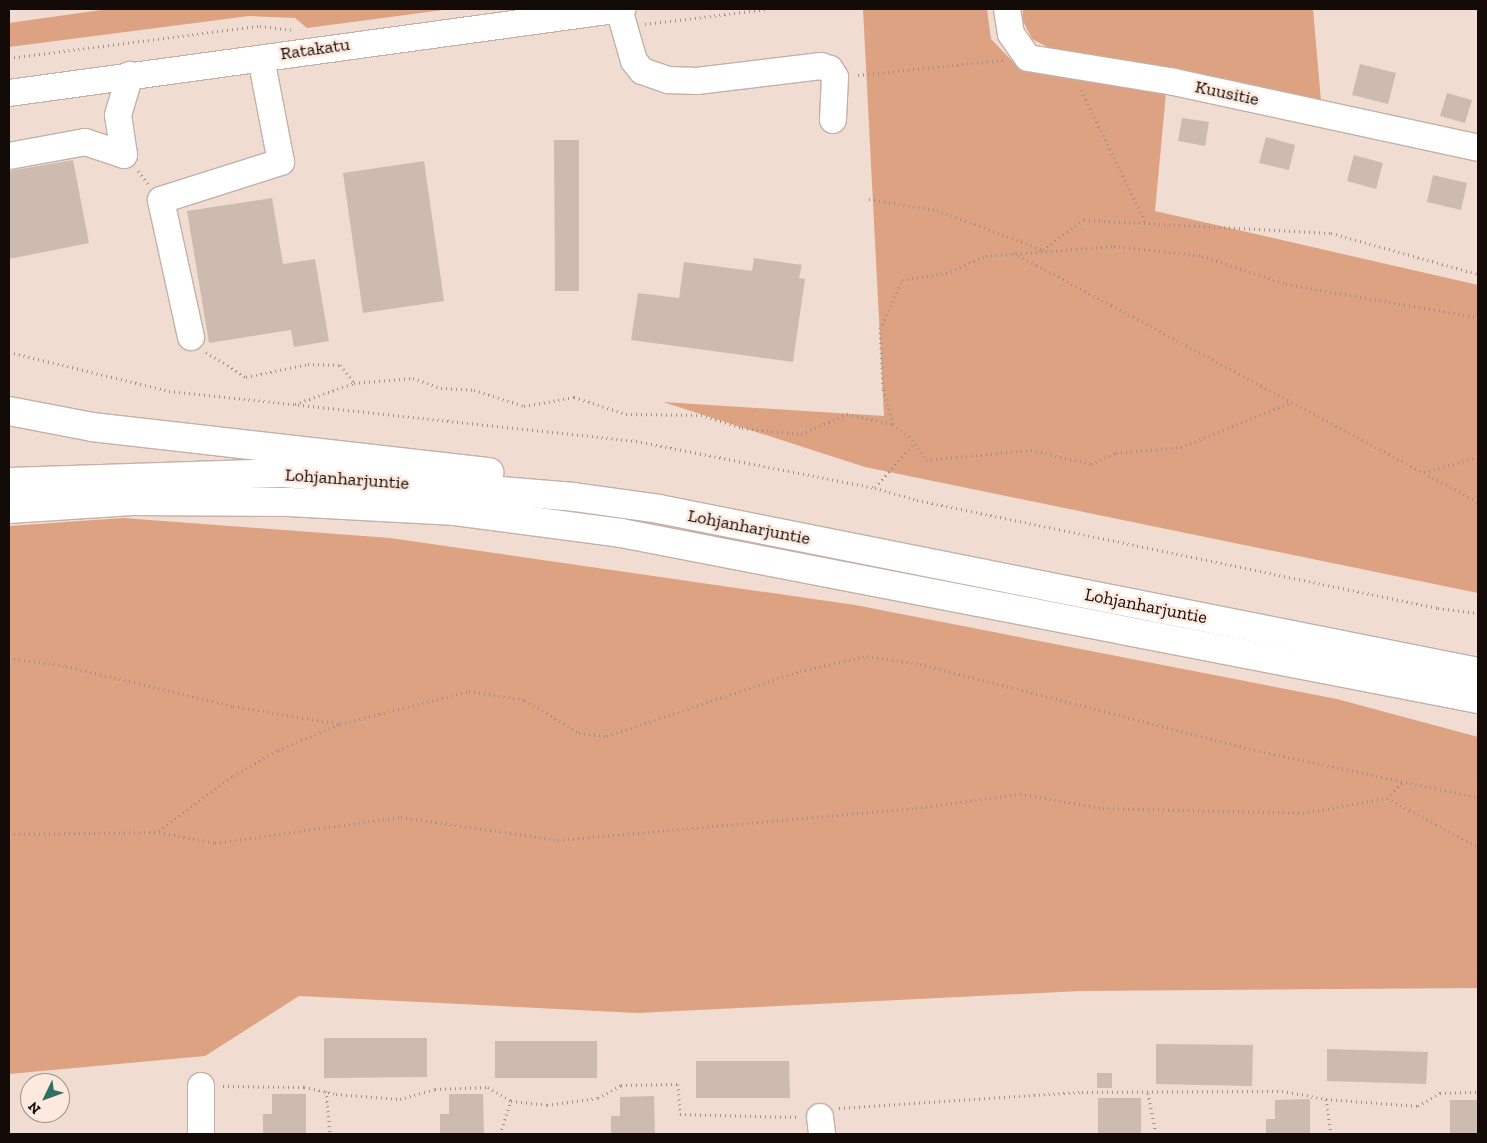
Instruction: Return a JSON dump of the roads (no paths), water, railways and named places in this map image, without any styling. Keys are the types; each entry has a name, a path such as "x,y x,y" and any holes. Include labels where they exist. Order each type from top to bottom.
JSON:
{"highway":[{"path":"9,411 92,427 510,474 574,497"},
{"name":"Lohjanharjuntie","path":"9,482 284,473 574,497 669,511 1478,672"},
{"name":"Lohjanharjuntie","path":"9,509 132,502 279,502 465,512 621,533 1478,699"}],"street":[{"path":"619,9 634,61 642,71 668,80 696,81 821,66 830,69 834,77 832,120"},
{"name":"Ratakatu","path":"9,93 622,9"},
{"name":"Kuusitie","path":"1007,9 1011,34 1028,58 1174,82 1478,148"},
{"path":"191,337 161,200 281,162 264,74"},
{"path":"9,156 85,142 124,155 118,116 130,75"},
{"path":"201,1086 201,1134"}]}
